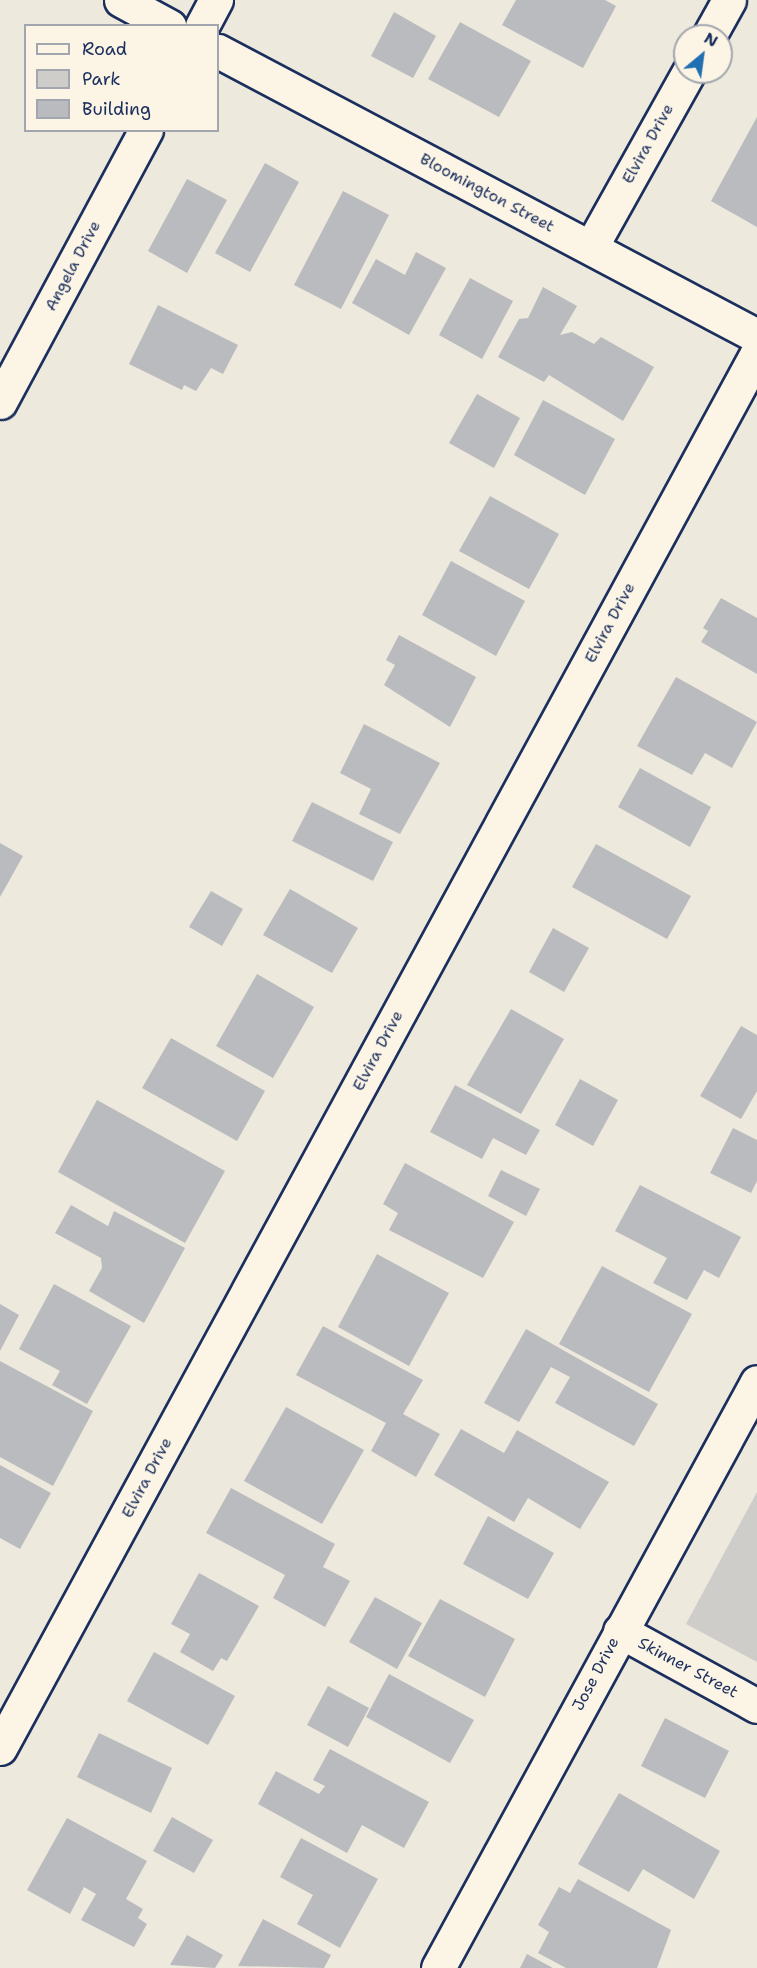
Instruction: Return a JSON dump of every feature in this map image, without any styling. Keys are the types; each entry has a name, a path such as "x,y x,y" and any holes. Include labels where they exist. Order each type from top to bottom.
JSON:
{"street":[{"path":"121,0 165,24"},
{"path":"203,24 216,0"},
{"path":"716,24 729,0"},
{"name":"Bloomington Street","path":"219,52 757,336"},
{"name":"Elvira Drive","path":"591,247 682,84"},
{"name":"Angela Drive","path":"0,402 145,132"},
{"name":"Elvira Drive","path":"0,1748 757,353"},
{"name":"Jose Drive","path":"438,1968 757,1382"},
{"name":"Skinner Street","path":"620,1631 757,1706"}],"green space":[{"path":"757,1492 757,1662 686,1624"}],"building":[{"path":"516,0 605,0 616,6 583,68 502,25"},
{"path":"394,12 436,36 413,78 371,56"},
{"path":"460,22 531,61 499,117 428,79"},
{"path":"757,117 757,227 711,201"},
{"path":"265,163 299,182 250,272 215,253"},
{"path":"187,179 227,200 187,273 148,251"},
{"path":"343,191 389,215 341,309 294,285"},
{"path":"416,252 446,268 409,335 352,303 376,259 405,275"},
{"path":"470,278 513,301 482,359 439,335"},
{"path":"543,287 577,306 560,335 572,332 594,344 601,337 654,367 623,421 549,375 544,382 498,357 519,319 528,318"},
{"path":"158,305 238,345 223,374 211,368 196,391 184,385 182,390 129,364"},
{"path":"477,394 520,418 494,468 449,443"},
{"path":"543,400 615,439 585,495 514,455"},
{"path":"490,496 559,534 529,589 459,551"},
{"path":"451,561 525,601 496,656 422,615"},
{"path":"721,598 757,618 757,674 701,642 708,631 703,628"},
{"path":"399,635 476,677 450,727 384,685 395,665 386,660"},
{"path":"676,677 757,722 732,768 705,753 692,775 637,746"},
{"path":"364,724 440,763 400,834 359,814 371,789 340,773"},
{"path":"640,768 711,807 690,847 618,807"},
{"path":"312,802 393,842 373,881 292,841"},
{"path":"0,843 23,856 0,897"},
{"path":"596,844 691,896 667,939 572,887"},
{"path":"290,889 358,928 332,973 263,935"},
{"path":"211,891 243,909 222,946 189,927"},
{"path":"553,928 589,948 564,992 529,972"},
{"path":"257,974 314,1007 273,1078 216,1046"},
{"path":"511,1009 564,1039 521,1114 467,1085"},
{"path":"741,1026 757,1035 757,1091 741,1119 700,1096"},
{"path":"171,1038 265,1091 237,1141 142,1088"},
{"path":"580,1079 618,1100 593,1146 555,1125"},
{"path":"455,1085 540,1130 526,1155 493,1138 482,1159 430,1132"},
{"path":"97,1100 225,1171 185,1243 58,1172"},
{"path":"733,1128 757,1140 757,1181 751,1193 710,1173"},
{"path":"405,1163 514,1222 483,1278 389,1230 398,1213 383,1204"},
{"path":"501,1170 540,1189 526,1216 488,1196"},
{"path":"640,1185 741,1237 719,1278 704,1270 687,1300 653,1283 667,1258 615,1231"},
{"path":"71,1205 108,1226 114,1211 185,1248 144,1323 89,1291 102,1268 101,1258 55,1233"},
{"path":"377,1254 449,1293 409,1366 338,1327"},
{"path":"602,1266 692,1314 649,1392 559,1344"},
{"path":"54,1284 131,1326 87,1404 52,1385 60,1371 19,1349"},
{"path":"0,1304 19,1315 0,1351"},
{"path":"323,1326 423,1380 403,1414 440,1434 416,1477 371,1451 386,1423 296,1375"},
{"path":"526,1329 658,1404 634,1446 555,1403 570,1377 551,1367 519,1422 484,1403"},
{"path":"0,1361 93,1411 53,1486 0,1457"},
{"path":"286,1407 364,1450 322,1524 244,1481"},
{"path":"461,1429 504,1453 517,1430 609,1482 580,1529 528,1498 514,1522 434,1475"},
{"path":"0,1465 51,1493 20,1549 0,1538"},
{"path":"231,1488 335,1544 323,1567 350,1581 325,1627 273,1598 285,1575 206,1533"},
{"path":"488,1516 554,1553 528,1599 463,1564"},
{"path":"199,1573 259,1606 227,1661 221,1658 213,1671 180,1652 190,1634 171,1624"},
{"path":"375,1597 422,1623 397,1669 349,1642"},
{"path":"440,1599 515,1639 485,1697 408,1656"},
{"path":"154,1652 235,1696 208,1745 127,1701"},
{"path":"389,1674 474,1720 450,1763 366,1717"},
{"path":"328,1686 369,1708 348,1747 307,1725"},
{"path":"665,1718 729,1751 705,1798 641,1766"},
{"path":"99,1733 172,1768 151,1813 77,1777"},
{"path":"330,1749 429,1802 404,1848 362,1825 347,1853 258,1804 276,1771 319,1794 325,1786 313,1780"},
{"path":"619,1793 720,1851 694,1899 643,1869 629,1892 578,1864"},
{"path":"172,1817 213,1840 194,1873 153,1851"},
{"path":"67,1818 147,1861 126,1899 143,1909 138,1918 147,1924 134,1947 81,1920 96,1894 84,1887 70,1914 27,1890"},
{"path":"301,1838 378,1879 340,1948 297,1924 313,1895 280,1877"},
{"path":"578,1879 671,1930 657,1968 566,1968 538,1953 549,1932 538,1925 559,1887 570,1893"},
{"path":"263,1919 331,1955 324,1968 238,1966"},
{"path":"187,1935 223,1955 215,1968 170,1965"},
{"path":"527,1954 553,1968 520,1968"}]}
